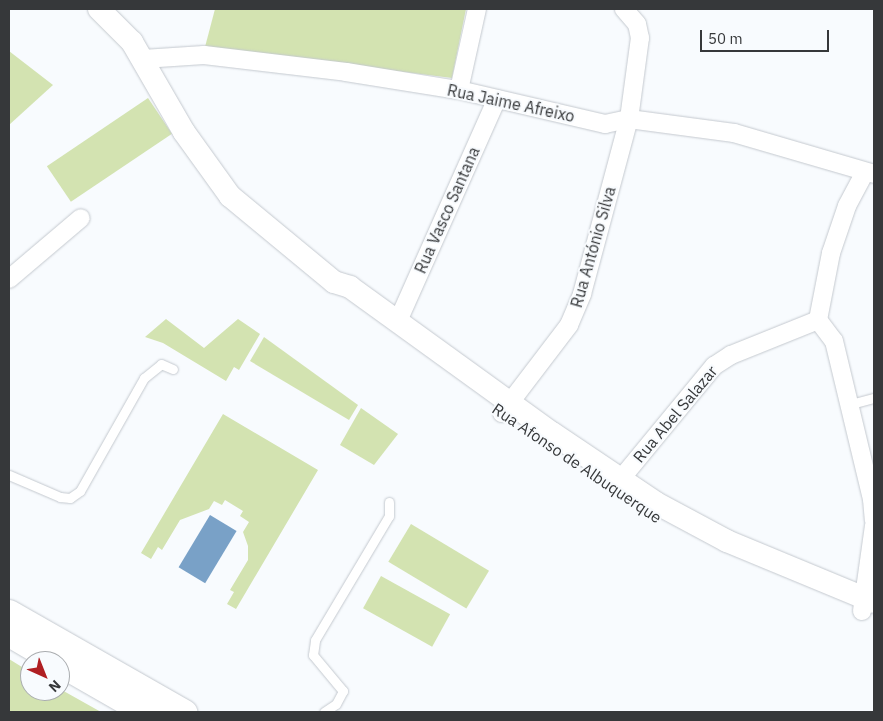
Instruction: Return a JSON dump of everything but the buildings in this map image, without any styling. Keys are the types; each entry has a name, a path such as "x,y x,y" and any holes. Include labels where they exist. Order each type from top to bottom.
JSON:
{"main road":[{"path":"9,612 184,712"},
{"path":"9,634 38,651"},
{"path":"70,670 144,712"}],"street":[{"name":"Rua Afonso de Albuquerque","path":"99,9 126,35 143,59 184,132 230,196 334,282 350,287 398,321 506,407 648,513 721,553 869,607"},
{"path":"458,90 477,9"},
{"name":"Rua António Silva","path":"506,407 569,325 582,294 628,119 640,38 637,24 624,9"},
{"name":"Rua Jaime Afreixo","path":"143,59 204,56 346,72 458,90 605,124 628,119 734,133 869,173"},
{"name":"Rua Vasco Santana","path":"398,321 498,99"},
{"path":"869,173 847,206 831,253 818,320 834,341 850,404 874,520"},
{"path":"9,279 81,218"},
{"name":"Rua Afonso de Albuquerque","path":"334,282 343,299 620,480 727,541 869,607"},
{"name":"Rua Abel Salazar","path":"620,480 714,366 731,355 818,320"},
{"path":"869,607 874,526"}],"lane":[{"path":"9,475 60,497 70,498 80,492 144,378 161,364 173,369"},
{"path":"850,404 874,398"},
{"path":"324,712 336,704 342,690 313,655 315,640 389,516 389,502"}],"green space":[{"path":"215,9 466,9 452,78 205,47"},
{"path":"9,51 53,85 9,125"},
{"path":"148,98 172,134 71,202 47,166"},
{"path":"166,319 204,348 238,319 260,334 239,370 234,367 226,381 163,343 145,337"},
{"path":"264,337 358,405 349,420 250,361"},
{"path":"361,408 398,434 374,465 340,445"},
{"path":"223,414 318,470 236,609 227,604 234,592 230,590 248,560 248,546 243,532 249,522 240,516 243,511 225,500 222,505 214,501 209,509 180,520 162,550 158,547 151,559 141,553"},
{"path":"411,524 489,571 466,609 388,562"},
{"path":"381,576 450,614 432,647 363,608"},
{"path":"9,659 20,666 20,701 70,701 70,695 101,712 9,712"}],"water":[{"path":"210,515 237,531 205,583 179,567"}]}
